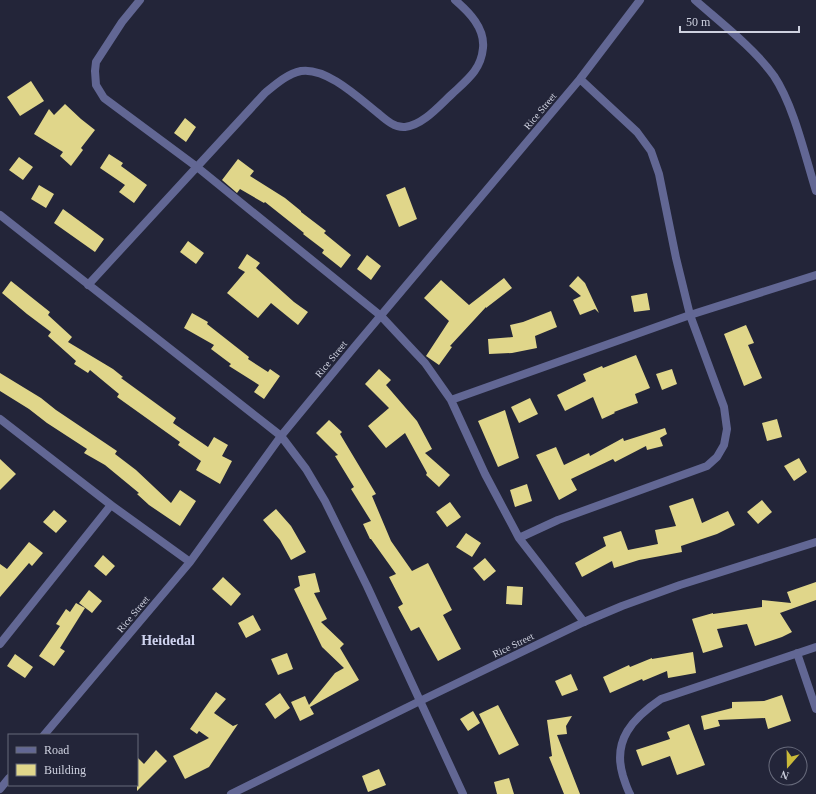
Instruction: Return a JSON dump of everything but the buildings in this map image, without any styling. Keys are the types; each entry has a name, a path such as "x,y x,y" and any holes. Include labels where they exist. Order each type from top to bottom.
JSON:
{"street":[{"path":"140,0 118,27 96,62 96,85 104,98 197,167 381,316 424,364 451,400 485,474 520,538 584,622"},
{"path":"88,285 266,93 282,78 301,71 312,71 326,76 348,89 394,125 404,127 415,124 440,106 475,71 480,62 483,46 481,32 466,10 455,0"},
{"name":"Rice Street","path":"45,734 190,562 281,436 580,79 640,0"},
{"path":"695,0 757,56 774,76 786,100 816,191"},
{"path":"520,538 558,520 707,466 717,457 724,445 727,429 724,406 690,316 676,258 659,174 651,151 637,132 580,79"},
{"path":"0,215 281,436 306,469 325,501 463,794"},
{"path":"451,400 690,316 816,275"},
{"path":"0,419 111,505 190,562"},
{"path":"0,644 111,505"},
{"name":"Rice Street","path":"230,794 584,622 622,606 680,585 816,542"},
{"path":"630,794 621,769 620,747 624,737 633,723 646,709 661,699 816,646"},
{"path":"797,652 816,709"},
{"path":"0,789 8,779"}],"district":[{"name":"Heidedal","path":"168,640"}]}
